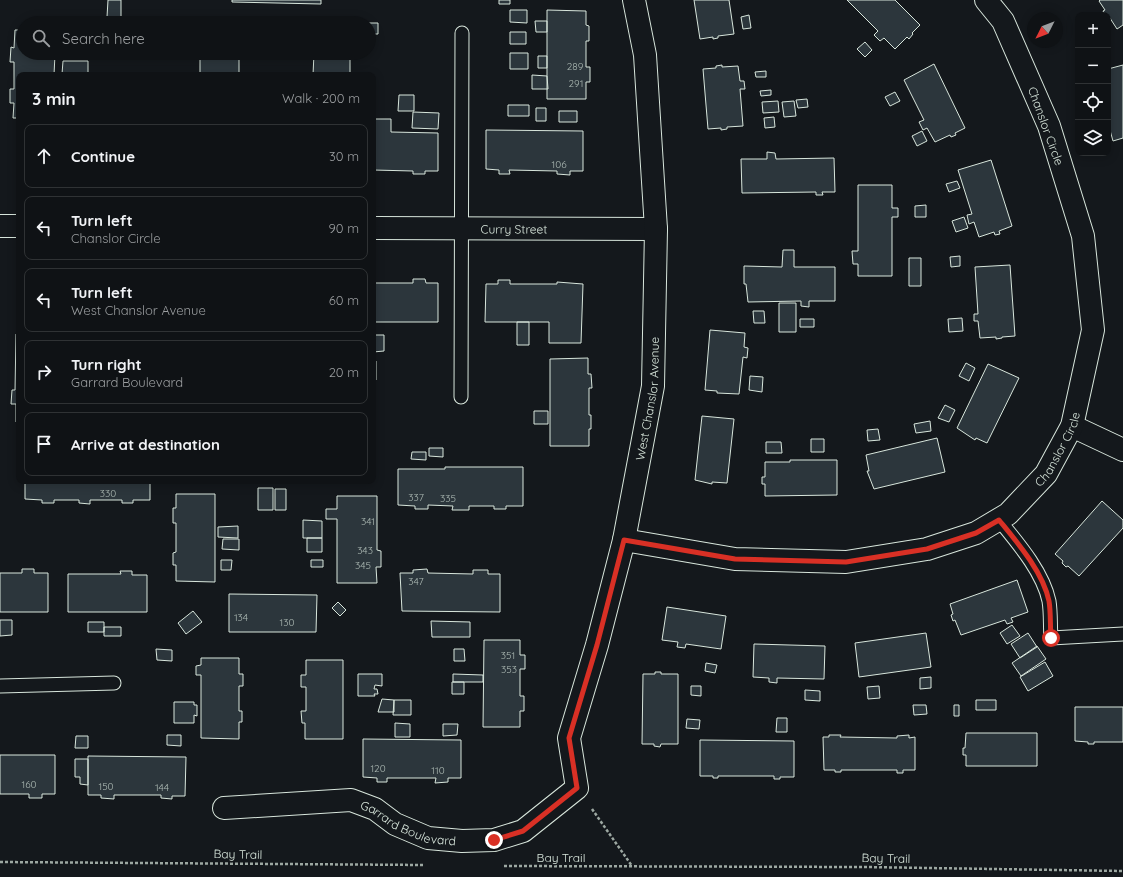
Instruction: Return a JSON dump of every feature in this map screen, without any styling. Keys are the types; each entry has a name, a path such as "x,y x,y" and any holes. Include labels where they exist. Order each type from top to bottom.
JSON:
{"street":[{"name":"West Chanslor Avenue","path":"577,788 569,738 597,645 624,540 653,386 656,229 645,55 634,0"},
{"name":"Chanslor Circle","path":"624,540 735,559 846,562 927,549 976,533 1008,514 1046,474 1072,426 1093,330 1083,236 1049,126 1003,21 986,0"},
{"path":"0,226 16,226"},
{"name":"Curry Street","path":"376,228 656,229"},
{"path":"1072,426 1123,450"},
{"name":"Garrard Boulevard","path":"224,808 351,800 375,809 395,824 428,838 462,841 494,840 523,831 577,788"}],"lane":[{"path":"461,397 462,33"},
{"path":"999,520 1023,551 1042,584 1048,600 1051,638 1123,634"},
{"path":"0,686 114,683"}],"path":[{"name":"Bay Trail","path":"0,862 424,865"},
{"name":"Bay Trail","path":"504,866 864,866 1123,871"}],"building":[{"path":"108,0 121,0 121,16 107,16"},
{"path":"232,0 321,0 321,4 232,2"},
{"path":"499,0 510,0 510,4 499,4"},
{"path":"694,0 729,0 734,34 718,36 718,38 713,39 713,37 700,39"},
{"path":"847,0 895,0 920,25 912,33 913,34 909,39 907,37 895,49 884,38 880,41 874,35 878,31"},
{"path":"1123,0 1123,25 1117,29 1111,20 1111,12 1104,12 1105,10 1099,1"},
{"path":"510,10 527,10 527,23 510,22"},
{"path":"547,10 586,11 586,25 589,26 589,41 586,41 586,67 590,67 590,82 586,82 586,99 547,99"},
{"path":"749,15 751,28 743,29 741,17"},
{"path":"535,21 547,21 547,32 536,32"},
{"path":"376,23 378,23 378,34 376,34"},
{"path":"16,30 16,60 55,60 54,72 16,72 16,118 13,118 14,103 10,103 10,89 14,89 14,62 10,62 11,47 14,48"},
{"path":"510,32 526,32 526,44 510,44"},
{"path":"865,42 872,50 865,57 857,49"},
{"path":"510,53 528,53 528,69 510,69"},
{"path":"538,56 547,56 547,68 538,68"},
{"path":"200,60 239,60 239,72 200,72"},
{"path":"314,60 350,60 350,72 313,72"},
{"path":"63,61 88,61 88,72 62,72"},
{"path":"934,64 965,128 955,133 956,135 951,137 950,135 935,142 927,128 923,130 919,122 924,120 904,80"},
{"path":"722,65 722,67 738,66 740,81 744,81 745,89 740,89 743,126 727,127 727,129 721,130 721,128 708,129 703,69 716,68 716,66"},
{"path":"1123,65 1123,138 1113,141 1111,134 1111,68"},
{"path":"766,71 766,77 756,77 755,72"},
{"path":"532,75 547,76 548,89 532,89"},
{"path":"771,90 771,95 761,96 760,91"},
{"path":"895,92 900,101 890,106 885,97"},
{"path":"399,95 414,95 414,111 398,111"},
{"path":"807,99 808,107 798,108 796,100"},
{"path":"778,101 779,112 763,113 762,102"},
{"path":"794,101 796,116 784,117 782,102"},
{"path":"508,105 529,105 529,116 508,116"},
{"path":"536,108 546,108 546,121 536,121"},
{"path":"559,111 577,111 577,122 559,122"},
{"path":"413,112 439,113 438,129 412,128"},
{"path":"774,117 775,127 765,128 764,118"},
{"path":"376,119 391,119 391,132 438,133 438,171 425,171 425,174 413,174 413,171 376,170"},
{"path":"486,130 583,131 583,171 570,171 570,175 557,174 557,171 509,170 510,174 499,174 499,170 486,169"},
{"path":"922,131 927,141 917,146 912,136"},
{"path":"767,152 775,153 776,159 834,158 835,192 822,192 823,195 816,195 816,192 742,193 741,159 767,159"},
{"path":"991,160 1012,226 999,231 1000,234 995,235 994,232 979,237 974,222 969,224 967,215 972,214 958,170"},
{"path":"957,181 960,188 949,192 946,184"},
{"path":"858,185 892,185 892,208 898,208 898,217 892,217 892,276 858,276 858,264 853,264 852,251 858,251"},
{"path":"926,205 926,217 915,217 915,206"},
{"path":"964,217 968,228 956,232 952,221"},
{"path":"783,250 794,250 794,267 835,267 835,301 809,301 809,307 801,306 801,301 748,302 746,284 744,284 744,266 782,267"},
{"path":"960,256 960,266 951,267 950,257"},
{"path":"909,258 921,258 921,286 909,286"},
{"path":"1010,265 1015,336 996,339 996,337 980,338 978,321 974,321 974,314 978,314 975,267"},
{"path":"413,279 425,279 426,283 438,283 438,322 376,322 376,283 413,283"},
{"path":"498,280 510,280 510,284 557,284 557,282 583,284 581,343 549,343 549,322 485,322 486,284 498,284"},
{"path":"779,303 796,303 796,332 779,332"},
{"path":"753,311 764,311 765,323 754,323"},
{"path":"962,318 963,331 949,332 948,319"},
{"path":"800,319 814,319 814,327 800,327"},
{"path":"517,322 529,322 529,345 517,345"},
{"path":"710,330 745,333 744,347 748,348 747,358 743,357 739,394 717,393 717,391 705,390"},
{"path":"16,334 16,404 11,404 12,390 15,390"},
{"path":"376,335 384,335 384,351 376,352"},
{"path":"588,358 588,374 591,374 592,388 589,388 589,415 591,415 591,429 589,429 589,446 550,446 550,359"},
{"path":"966,363 975,368 969,381 959,376"},
{"path":"988,364 1019,378 987,443 976,438 975,440 957,428"},
{"path":"750,376 763,377 762,392 749,390"},
{"path":"945,405 955,410 949,422 938,418"},
{"path":"534,411 548,411 548,424 534,424"},
{"path":"702,416 734,419 727,483 712,482 712,484 695,480"},
{"path":"930,421 931,431 916,433 914,424"},
{"path":"878,429 880,440 868,441 867,430"},
{"path":"937,438 945,472 874,489 867,471 869,471 866,455"},
{"path":"811,439 824,439 824,452 811,452"},
{"path":"766,442 781,442 782,453 766,453"},
{"path":"429,448 443,448 443,457 429,456"},
{"path":"412,452 426,452 426,460 411,459"},
{"path":"790,460 837,460 837,495 765,496 765,484 762,484 762,477 765,477 765,462 790,462"},
{"path":"445,467 523,467 523,506 506,506 506,509 494,509 494,506 469,506 469,510 452,510 453,506 428,505 428,509 415,509 415,506 398,505 398,469 445,469"},
{"path":"25,484 150,484 150,500 133,500 133,503 122,503 122,500 90,500 90,504 79,503 79,500 54,500 54,503 42,503 42,500 25,499"},
{"path":"258,488 273,488 273,510 258,510"},
{"path":"275,489 286,489 286,510 275,510"},
{"path":"176,494 215,494 215,582 176,581 176,565 173,565 173,553 176,552 176,523 173,523 173,508 176,508"},
{"path":"337,496 377,496 377,550 381,551 381,567 376,567 377,583 337,583 337,519 326,519 326,509 337,509"},
{"path":"1102,501 1123,520 1123,528 1079,576 1068,566 1066,567 1062,563 1063,561 1055,554"},
{"path":"303,520 322,521 322,538 303,538"},
{"path":"238,526 238,538 218,537 218,527"},
{"path":"307,538 322,538 322,552 307,552"},
{"path":"223,539 239,539 239,550 222,549"},
{"path":"221,560 232,560 231,570 221,570"},
{"path":"311,560 323,560 323,567 311,567"},
{"path":"22,569 34,569 34,573 48,573 48,612 0,612 0,573 22,573"},
{"path":"427,569 428,573 473,574 473,570 488,570 488,574 500,574 500,612 402,611 400,573 413,573 413,570"},
{"path":"120,571 132,571 132,575 147,575 147,612 68,612 68,574 121,574"},
{"path":"1017,580 1028,612 1011,618 1013,622 1007,624 1005,620 961,635 955,620 953,621 951,615 953,614 950,604"},
{"path":"229,594 317,595 316,632 229,632"},
{"path":"338,602 346,610 340,616 332,608"},
{"path":"667,607 726,616 721,649 686,644 685,648 677,647 678,642 662,640"},
{"path":"193,611 202,622 186,634 178,623"},
{"path":"0,620 12,620 12,635 0,636"},
{"path":"431,621 470,622 470,637 432,637"},
{"path":"88,622 104,622 104,632 88,632"},
{"path":"1012,625 1020,636 1007,644 1000,633"},
{"path":"104,627 121,627 121,636 104,636"},
{"path":"926,633 931,667 859,677 855,643"},
{"path":"1028,633 1037,647 1020,658 1011,644"},
{"path":"484,640 520,640 520,655 525,655 525,669 520,669 520,696 524,696 524,711 520,711 520,727 483,727"},
{"path":"754,644 825,646 824,679 777,678 777,683 769,682 769,678 753,677"},
{"path":"1037,646 1046,659 1021,676 1012,663"},
{"path":"156,649 172,650 172,661 157,660"},
{"path":"454,649 464,649 465,661 454,661"},
{"path":"201,658 239,658 239,674 243,674 243,686 239,686 239,711 242,711 242,722 239,722 239,739 201,738 201,675 196,675 196,666 201,665"},
{"path":"306,660 343,660 343,739 305,739 305,723 302,723 301,711 306,711 306,687 301,687 301,675 306,675"},
{"path":"1045,662 1053,676 1028,691 1020,677"},
{"path":"706,663 717,665 715,673 705,671"},
{"path":"655,672 661,672 661,674 678,674 678,744 661,744 660,747 654,746 654,744 642,744 643,674 655,674"},
{"path":"358,674 382,674 382,686 375,685 374,689 377,689 378,694 374,694 375,696 358,696"},
{"path":"453,674 483,675 483,682 453,682"},
{"path":"931,677 931,688 920,689 920,678"},
{"path":"452,682 464,682 464,694 452,694"},
{"path":"691,686 701,686 701,696 691,695"},
{"path":"879,686 880,698 868,699 867,687"},
{"path":"805,690 820,691 820,701 805,700"},
{"path":"382,699 394,700 394,712 378,712"},
{"path":"394,700 411,700 411,715 393,715"},
{"path":"976,700 996,700 996,710 976,710"},
{"path":"174,702 194,702 194,705 197,705 197,716 194,715 194,723 174,723"},
{"path":"913,705 926,705 927,714 914,715"},
{"path":"954,705 959,705 959,716 954,716"},
{"path":"1075,707 1123,707 1123,742 1094,742 1094,744 1088,744 1088,742 1075,741"},
{"path":"777,718 787,718 787,732 776,732"},
{"path":"687,719 700,720 699,729 686,728"},
{"path":"395,723 410,724 410,737 395,737"},
{"path":"443,724 458,724 457,735 443,736"},
{"path":"966,733 1037,733 1037,766 966,766 966,755 963,755 963,748 965,748"},
{"path":"167,735 181,735 181,746 167,745"},
{"path":"829,735 841,735 840,737 897,738 897,736 909,735 909,738 915,737 915,770 903,770 903,773 897,773 897,770 841,770 841,772 835,772 835,770 824,770 823,737 829,737"},
{"path":"76,736 88,736 88,748 75,748"},
{"path":"363,739 461,740 461,778 448,778 448,782 435,783 436,778 387,778 387,782 377,782 377,778 363,777"},
{"path":"700,740 794,741 794,777 780,777 780,779 774,779 774,776 718,776 718,778 713,778 713,776 700,776"},
{"path":"0,755 55,755 55,794 42,794 42,798 29,798 29,794 0,794"},
{"path":"88,756 186,757 185,796 172,796 172,799 161,798 161,795 114,795 114,799 101,798 101,795 88,795"},
{"path":"75,759 88,759 88,785 80,784 80,777 75,777"}],"route":[{"path":"494,840 523,831 577,788 569,738 597,645 624,540 735,559 846,562 927,549 976,533 999,520 1037,572 1048,600 1051,638"}]}
